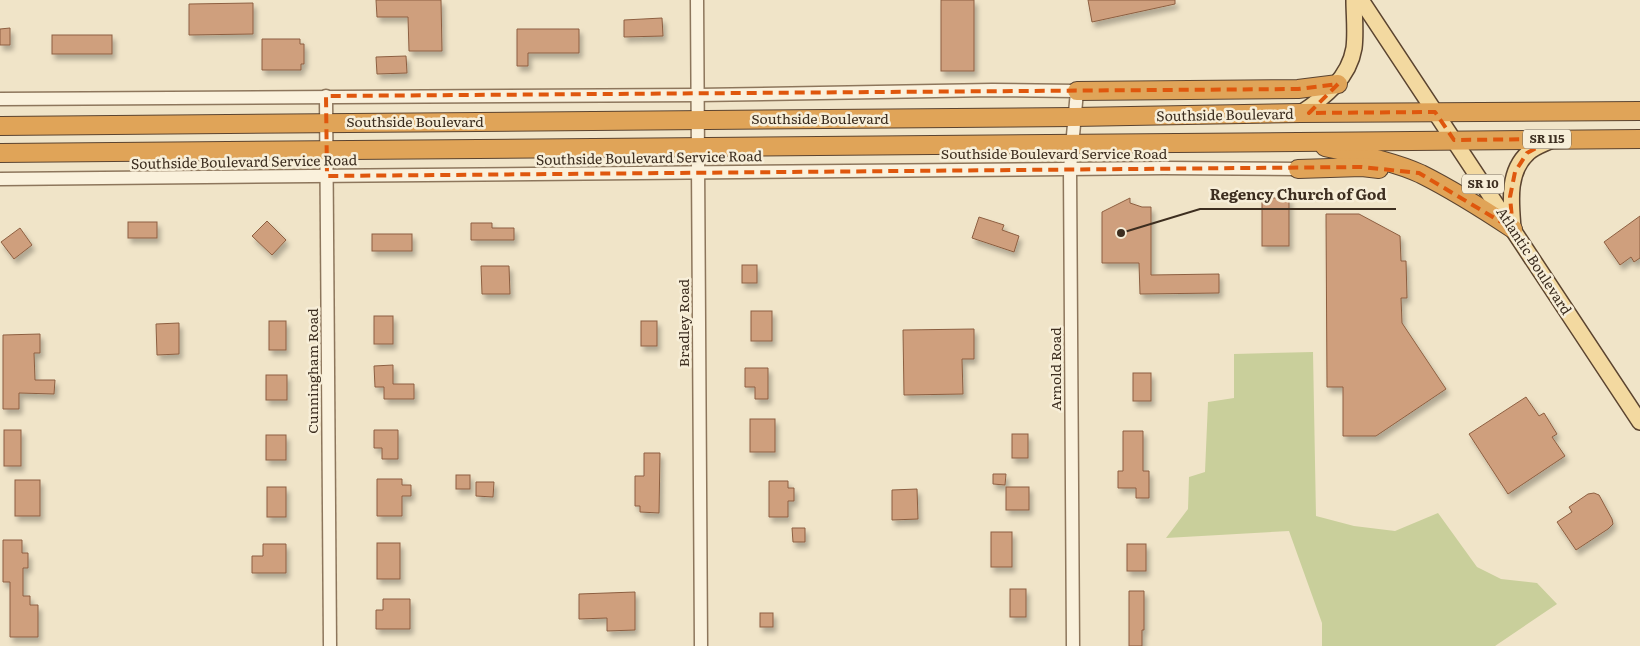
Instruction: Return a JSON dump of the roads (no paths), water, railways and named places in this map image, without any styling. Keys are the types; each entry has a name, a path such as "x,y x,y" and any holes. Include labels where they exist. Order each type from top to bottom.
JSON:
{"highway":[{"path":"1077,91 1298,89 1338,84"},
{"name":"Southside Boulevard","path":"0,126 1074,118 1301,113 1640,111"},
{"name":"Southside Boulevard","path":"0,153 1640,139"},
{"path":"1295,141 1358,155 1419,173 1478,206 1513,229"},
{"path":"1298,169 1362,167 1419,173"}],"main road":[{"path":"1301,113 1338,84 1347,67 1354,48 1354,0"},
{"name":"Atlantic Boulevard","path":"1361,0 1640,422"},
{"path":"1513,229 1510,197 1515,172 1527,153 1553,140"}],"street":[{"name":"Bradley Road","path":"697,0 701,646"},
{"path":"0,99 698,95 992,90 1077,91"},
{"name":"Arnold Road","path":"1073,646 1070,170 1077,91"},
{"name":"Cunningham Road","path":"326,96 330,646"},
{"name":"Southside Boulevard Service Road","path":"0,179 698,172 1298,169"}],"place":[{"name":"Regency Church of God","path":"1121,233"}]}
